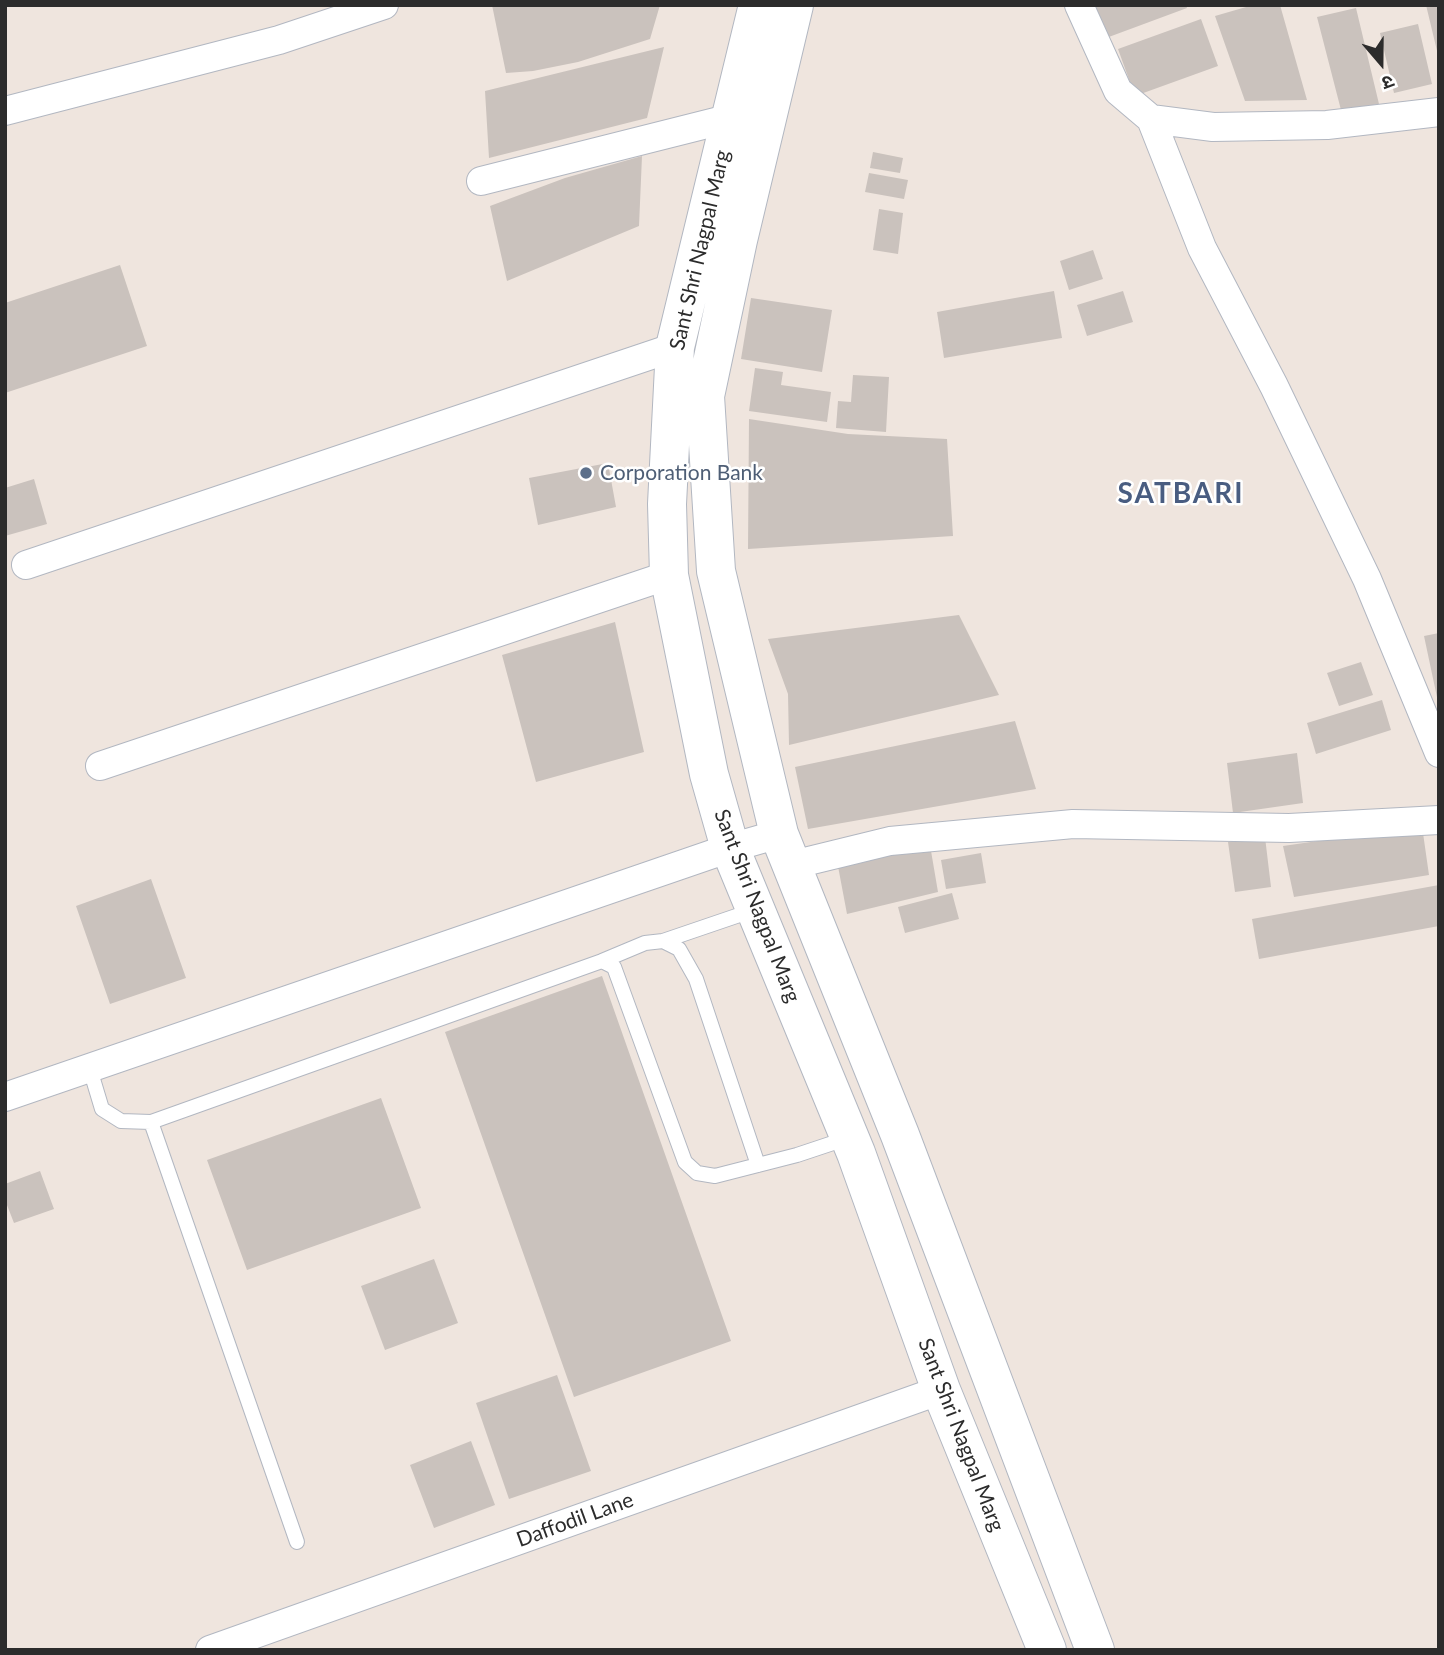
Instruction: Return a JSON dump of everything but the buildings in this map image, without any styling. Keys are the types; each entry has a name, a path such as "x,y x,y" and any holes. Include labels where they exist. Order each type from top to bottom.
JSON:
{"main road":[{"name":"Sant Shri Nagpal Marg","path":"758,5 675,346 667,504 669,575 709,774 730,848 850,1138 941,1391 1046,1650"},
{"name":"Sant Shri Nagpal Marg","path":"794,5 738,240 705,396 716,571 785,850 900,1135 1095,1650"}],"street":[{"path":"5,111 279,40 384,5"},
{"path":"1079,5 1118,91 1151,119 1202,248 1274,386 1367,579 1439,753"},
{"path":"1151,119 1213,127 1327,125 1439,112"},
{"path":"481,181 731,118"},
{"path":"26,565 675,346"},
{"path":"100,766 669,575"},
{"path":"5,1097 730,848 785,850 1073,824 1289,828 1439,820"},
{"name":"Daffodil Lane","path":"210,1650 941,1391"}],"lane":[{"path":"90,1069 103,1109 121,1121 151,1122 602,961 645,943 663,941 755,910"},
{"path":"663,941 679,949 696,979 758,1165"},
{"path":"602,961 614,967 685,1162 697,1173 715,1177 850,1138"},
{"path":"151,1122 297,1542"}],"place":[{"name":"Corporation Bank","path":"586,473"}],"district":[{"name":"SATBARI","path":"1181,494"}]}
